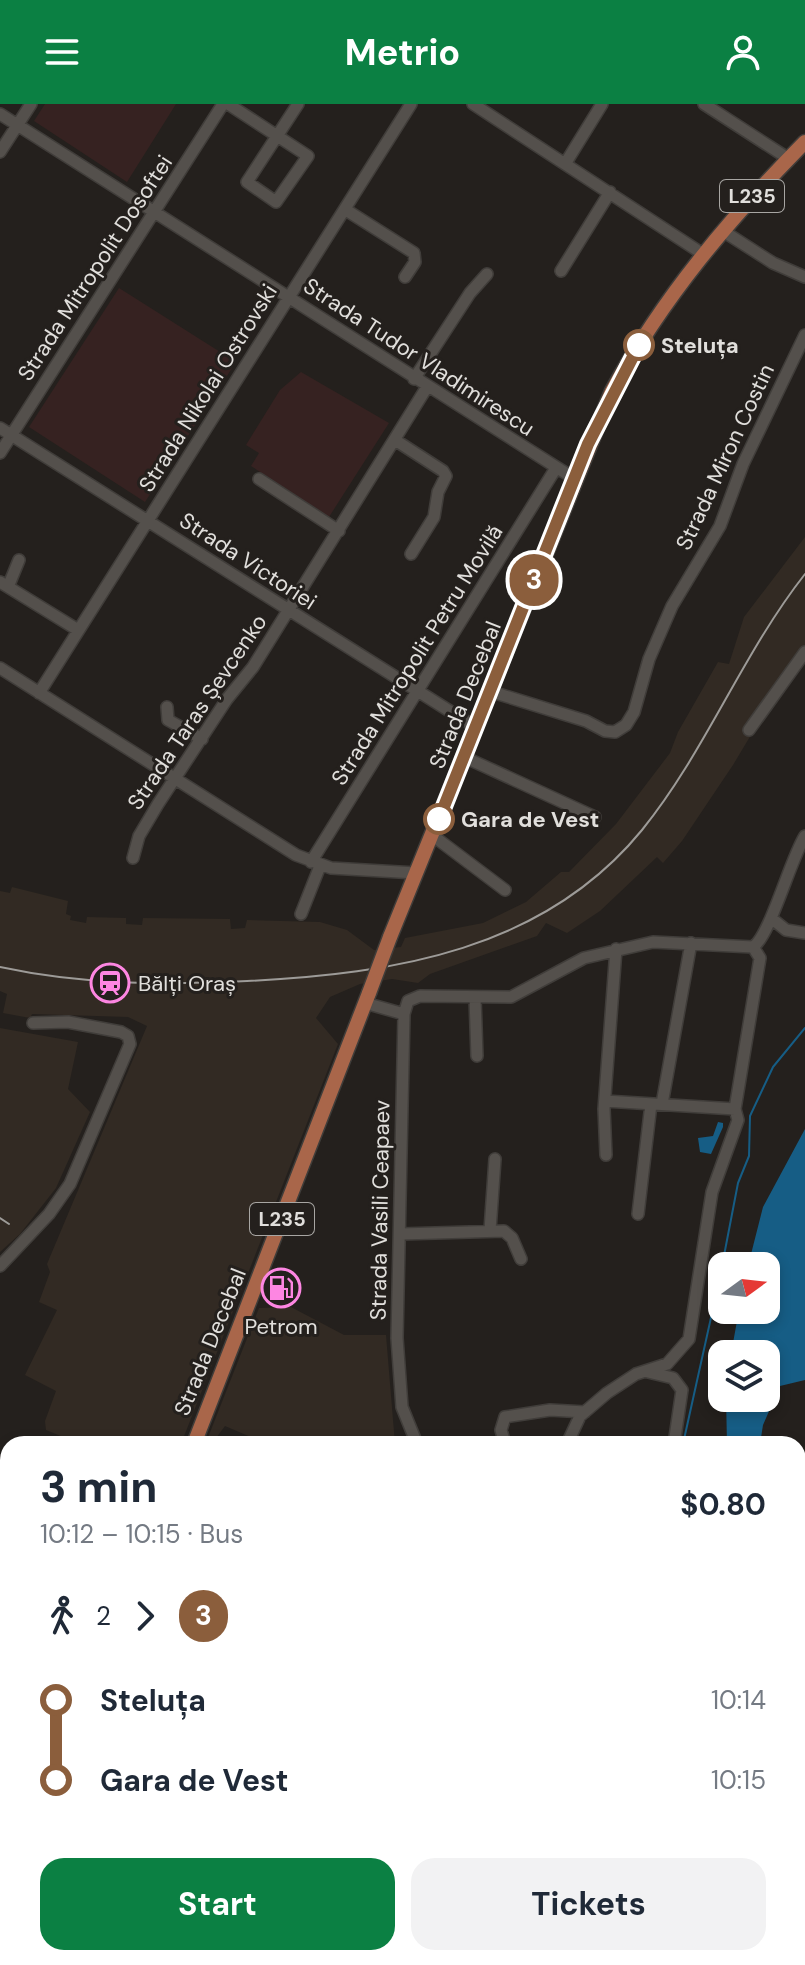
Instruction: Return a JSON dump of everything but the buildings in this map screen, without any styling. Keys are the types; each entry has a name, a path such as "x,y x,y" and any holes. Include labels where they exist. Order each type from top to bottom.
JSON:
{"main road":[{"name":"Strada Decebal","path":"197,1436 390,937 575,479 621,375 652,322 703,254 805,142"}],"street":[{"path":"0,152 31,104"},
{"path":"226,104 277,136 308,156 276,202 247,182 277,136 298,104"},
{"name":"Strada Mitropolit Dosoftei","path":"0,453 226,104"},
{"name":"Strada Nikolai Ostrovski","path":"39,693 411,104"},
{"path":"473,104 703,254"},
{"path":"565,164 602,104"},
{"path":"704,104 789,159"},
{"name":"Strada Tudor Vladimirescu","path":"0,114 575,479"},
{"path":"561,271 610,192"},
{"path":"346,210 414,253 415,262 405,277"},
{"path":"723,231 773,263 805,277"},
{"path":"414,379 470,293 487,274"},
{"name":"Strada Miron Costin","path":"489,691 586,721 605,731 615,732 626,725 634,712 649,659 677,595 720,526 743,464 805,335"},
{"name":"Strada Taras Șevcenko","path":"133,858 142,829 288,612 427,387"},
{"name":"Strada Victoriei","path":"0,428 475,727"},
{"path":"395,440 446,476 438,492 434,517 411,554"},
{"name":"Strada Mitropolit Petru Movilă","path":"301,914 315,864 556,468"},
{"path":"259,479 339,531"},
{"path":"19,560 4,584 78,630"},
{"path":"749,730 805,652"},
{"path":"0,668 315,864 416,873"},
{"path":"167,707 168,720 202,739"},
{"path":"464,757 595,817"},
{"path":"432,835 505,890"},
{"path":"367,998 404,1014 408,1001 420,996 514,996 584,958 616,949 662,941 753,947 761,941 787,871 805,836"},
{"path":"771,918 786,930 805,933"},
{"path":"638,1214 657,1104 691,943"},
{"path":"570,1436 577,1420 586,1412 642,1373 667,1364 689,1339 712,1192 738,1120 735,1109 760,958 753,947"},
{"path":"606,1155 605,1101 616,949"},
{"path":"475,998 477,1056"},
{"name":"Strada Vasili Ceapaev","path":"404,1014 398,1363 402,1407 414,1436"},
{"path":"0,1266 41,1223 70,1184 130,1044 128,1036 121,1032 68,1022 33,1023"},
{"path":"605,1101 735,1109"},
{"path":"490,1230 495,1159"},
{"path":"401,1234 490,1230 509,1234 521,1259"},
{"path":"642,1373 673,1378 682,1390 675,1436"},
{"path":"503,1436 501,1430 505,1417 555,1410 586,1412"}],"shaded area":[{"path":"45,104 176,104 127,182 34,121"},
{"path":"119,288 236,362 145,502 29,427"},
{"path":"301,372 389,423 329,517 251,466 259,453 246,445 280,390"},
{"path":"805,537 805,645 733,765 682,841 663,863 657,857 600,911 567,933 546,923 537,936 430,974 418,983 392,979 360,984 330,997 316,1018 338,1044 184,1436 61,1436 46,1430 45,1421 56,1391 25,1375 57,1310 39,1302 50,1272 47,1264 147,1026 128,1017 32,1014 30,1018 3,1013 7,994 0,991 0,891 10,893 12,887 68,901 66,914 71,916 70,920 86,923 87,917 126,918 126,924 142,925 143,918 230,919 231,929 245,928 247,920 320,922 347,930 374,950 401,947 405,938 483,923 526,902 561,872 569,872 616,824 670,753 678,732 718,662 729,664 744,617"},
{"path":"0,1028 78,1042 68,1089 90,1112 56,1188 20,1234 0,1252"},
{"path":"291,1307 344,1335 386,1335 394,1436 249,1436 225,1426 218,1436 209,1436 259,1308"}],"water":[{"path":"718,1122 723,1123 723,1127 711,1154 700,1152 698,1138 713,1136"},
{"path":"805,1129 805,1380 780,1386 780,1340 734,1340 736,1324 780,1324 780,1252 752,1252 763,1207"},
{"path":"726,1412 769,1412 761,1436 727,1436"}],"waterway":[{"path":"725,1252 738,1183 749,1156 750,1116 773,1067 805,1028"},
{"path":"685,1436 710,1324"}],"railway":[{"path":"0,967 62,977 123,982 216,982 302,977 411,962 463,948 513,929 560,903 603,871 642,830 686,768 762,637 805,574"},
{"path":"0,1218 9,1224"}],"bus line":[{"name":"3","path":"439,819 588,444 612,391 639,345"}],"place":[{"name":"Steluța","path":"639,345"},
{"name":"Gara de Vest","path":"439,819"},
{"name":"Bălți Oraș","path":"110,983"},
{"name":"Petrom","path":"281,1288"}]}
